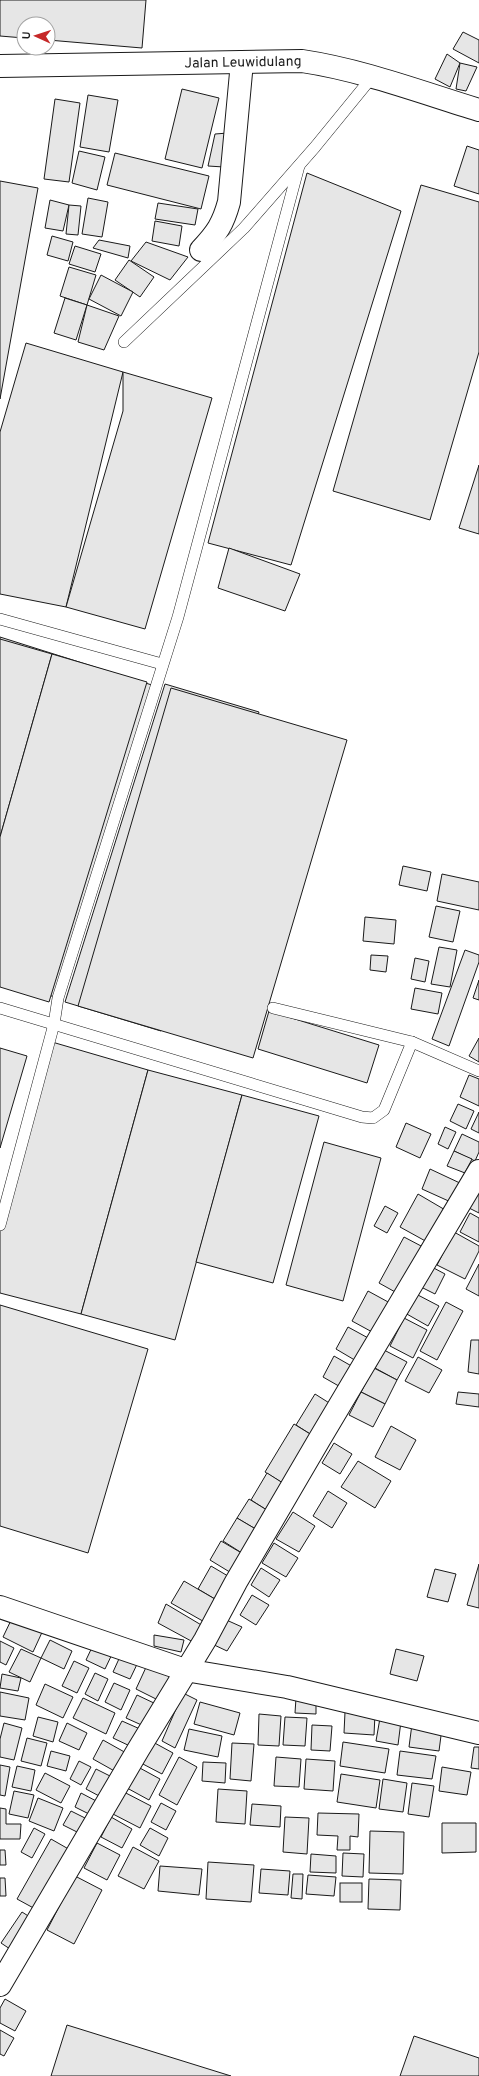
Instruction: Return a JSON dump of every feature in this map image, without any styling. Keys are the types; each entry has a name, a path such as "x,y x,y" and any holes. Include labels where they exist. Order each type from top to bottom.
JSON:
{"street":[{"name":"Jalan Leuwidulang","path":"0,66 302,61 335,66 373,76 479,110"},
{"path":"201,250 217,234 222,225 229,202 242,62"},
{"path":"0,1985 195,1655 299,1474 479,1171"},
{"path":"0,1607 195,1655 287,1687 479,1733"}],"lane":[{"path":"124,342 244,228 299,166 373,76"},
{"path":"0,1225 54,1024 58,998 178,617 299,166"},
{"path":"0,619 162,664"},
{"path":"0,1008 362,1117 373,1118 384,1110 412,1042"},
{"path":"273,1008 412,1042 479,1071"}],"building":[{"path":"0,0 146,0 142,48 56,41 56,16 16,16 16,37 0,36"},
{"path":"463,32 479,40 479,63 453,49"},
{"path":"447,54 460,63 450,87 435,79"},
{"path":"460,63 477,67 466,91 456,89"},
{"path":"182,89 219,98 202,168 165,159"},
{"path":"88,95 118,100 109,152 80,147"},
{"path":"55,99 80,103 69,182 44,179"},
{"path":"228,133 224,167 208,166 215,134"},
{"path":"467,146 479,150 479,194 454,186"},
{"path":"79,151 105,157 97,190 72,183"},
{"path":"115,153 209,176 201,209 107,185"},
{"path":"307,173 401,211 291,565 208,543"},
{"path":"0,181 38,188 0,399"},
{"path":"421,185 479,202 479,352 430,520 333,491"},
{"path":"88,198 108,202 102,237 82,234"},
{"path":"50,200 69,205 63,231 45,228"},
{"path":"158,203 198,209 195,225 155,219"},
{"path":"69,205 81,206 78,235 66,234"},
{"path":"155,221 182,226 179,246 152,241"},
{"path":"52,236 73,242 68,261 47,255"},
{"path":"99,240 130,246 128,258 93,248"},
{"path":"146,242 188,257 170,280 131,261"},
{"path":"75,246 101,254 95,272 69,264"},
{"path":"129,260 154,277 140,297 115,280"},
{"path":"69,267 96,275 87,305 60,296"},
{"path":"101,275 133,292 121,316 89,299"},
{"path":"65,298 87,305 76,340 54,333"},
{"path":"87,305 119,316 104,350 78,342"},
{"path":"26,343 123,372 66,607 0,594 0,432"},
{"path":"123,372 212,398 145,629 66,607 123,411"},
{"path":"479,465 479,534 459,528"},
{"path":"229,548 300,574 285,611 218,588"},
{"path":"0,637 155,686 58,998 0,980"},
{"path":"0,639 52,654 0,837"},
{"path":"52,654 147,682 49,1002 0,987 0,837"},
{"path":"165,684 259,712 161,1031 65,1002"},
{"path":"171,688 347,740 253,1058 78,1006"},
{"path":"403,866 431,872 427,891 399,885"},
{"path":"442,874 479,882 479,910 437,901"},
{"path":"436,906 460,911 453,942 429,937"},
{"path":"365,917 396,920 394,944 363,941"},
{"path":"439,947 457,950 450,987 431,984"},
{"path":"465,950 479,955 479,962 449,1046 432,1039"},
{"path":"371,955 388,956 386,972 370,970"},
{"path":"415,958 429,961 425,982 411,979"},
{"path":"479,980 479,1000 473,998"},
{"path":"415,988 442,993 438,1014 411,1009"},
{"path":"269,1011 379,1045 367,1083 258,1049"},
{"path":"479,1038 479,1062 469,1056"},
{"path":"52,1042 148,1070 81,1314 0,1293 0,1229"},
{"path":"0,1048 27,1056 0,1148"},
{"path":"148,1070 242,1095 175,1340 81,1314"},
{"path":"469,1075 479,1079 479,1106 460,1097"},
{"path":"242,1095 319,1116 273,1283 196,1262"},
{"path":"458,1104 474,1111 466,1129 450,1121"},
{"path":"479,1112 479,1133 471,1129"},
{"path":"406,1123 431,1134 420,1158 396,1147"},
{"path":"445,1127 456,1132 448,1149 438,1144"},
{"path":"462,1134 479,1142 479,1152 475,1161 454,1151"},
{"path":"324,1142 381,1158 343,1301 286,1285"},
{"path":"454,1151 472,1159 465,1173 447,1166"},
{"path":"430,1169 462,1184 453,1203 422,1189"},
{"path":"479,1190 479,1213 469,1208"},
{"path":"418,1194 447,1211 429,1243 400,1227"},
{"path":"385,1206 398,1213 387,1233 374,1226"},
{"path":"470,1213 479,1218 479,1242 460,1232"},
{"path":"454,1232 479,1246 479,1251 465,1279 437,1265"},
{"path":"404,1237 423,1247 397,1293 379,1283"},
{"path":"479,1264 479,1296 466,1289"},
{"path":"430,1266 445,1274 435,1294 419,1286"},
{"path":"368,1291 390,1303 374,1333 352,1321"},
{"path":"416,1294 439,1306 428,1326 405,1313"},
{"path":"446,1302 463,1311 437,1360 420,1351"},
{"path":"0,1305 148,1349 88,1553 0,1526"},
{"path":"404,1318 427,1330 413,1358 390,1346"},
{"path":"348,1327 370,1339 358,1362 336,1349"},
{"path":"471,1340 479,1340 479,1374 468,1372"},
{"path":"384,1350 407,1362 397,1380 375,1368"},
{"path":"334,1356 355,1368 344,1389 323,1377"},
{"path":"418,1357 442,1370 429,1393 405,1381"},
{"path":"374,1368 397,1380 385,1404 361,1392"},
{"path":"361,1392 385,1404 373,1427 349,1415"},
{"path":"458,1392 479,1394 479,1407 456,1404"},
{"path":"315,1394 334,1406 315,1437 296,1425"},
{"path":"294,1424 315,1437 286,1485 265,1472"},
{"path":"391,1426 416,1440 400,1470 375,1457"},
{"path":"334,1443 352,1454 340,1474 322,1463"},
{"path":"358,1461 391,1481 375,1508 341,1487"},
{"path":"267,1473 286,1485 270,1512 251,1500"},
{"path":"328,1491 347,1503 332,1528 313,1516"},
{"path":"249,1499 270,1512 259,1531 237,1518"},
{"path":"293,1512 315,1526 299,1552 276,1539"},
{"path":"237,1518 259,1531 245,1555 223,1541"},
{"path":"221,1541 245,1555 233,1574 210,1560"},
{"path":"274,1543 298,1558 286,1577 262,1563"},
{"path":"479,1564 479,1608 467,1605"},
{"path":"211,1566 233,1579 220,1602 198,1589"},
{"path":"261,1568 280,1580 269,1597 251,1585"},
{"path":"435,1569 456,1574 448,1602 427,1597"},
{"path":"184,1581 220,1602 208,1624 171,1603"},
{"path":"252,1595 269,1605 256,1625 240,1615"},
{"path":"166,1604 203,1626 193,1642 158,1623"},
{"path":"14,1614 44,1628 33,1652 3,1637"},
{"path":"222,1618 242,1627 227,1651 210,1643"},
{"path":"154,1635 184,1640 181,1652 154,1646"},
{"path":"50,1640 72,1651 64,1669 41,1658"},
{"path":"0,1641 14,1648 6,1665 0,1662"},
{"path":"95,1641 114,1650 105,1669 86,1660"},
{"path":"21,1649 41,1658 30,1682 9,1672"},
{"path":"396,1649 424,1656 417,1681 390,1674"},
{"path":"123,1650 140,1658 130,1679 113,1672"},
{"path":"74,1661 89,1668 77,1693 62,1686"},
{"path":"148,1663 172,1674 160,1701 136,1689"},
{"path":"95,1673 108,1679 98,1701 85,1694"},
{"path":"2,1674 21,1678 18,1691 0,1688"},
{"path":"114,1683 130,1690 121,1710 105,1702"},
{"path":"45,1684 73,1697 63,1718 36,1705"},
{"path":"0,1692 29,1698 25,1720 0,1716"},
{"path":"183,1693 197,1700 175,1748 162,1741"},
{"path":"137,1695 156,1704 146,1727 126,1718"},
{"path":"83,1698 115,1713 106,1734 73,1718"},
{"path":"296,1698 316,1700 316,1714 295,1713"},
{"path":"200,1702 240,1713 234,1735 194,1724"},
{"path":"345,1712 375,1714 374,1735 344,1733"},
{"path":"259,1714 281,1716 279,1746 258,1745"},
{"path":"38,1717 58,1722 53,1742 33,1736"},
{"path":"285,1717 307,1718 305,1746 283,1745"},
{"path":"380,1718 401,1721 398,1745 376,1741"},
{"path":"122,1721 140,1729 132,1747 113,1738"},
{"path":"4,1723 22,1728 14,1760 0,1757 0,1739"},
{"path":"67,1723 87,1733 79,1750 59,1741"},
{"path":"412,1724 442,1728 439,1751 409,1747"},
{"path":"312,1725 332,1726 330,1751 311,1750"},
{"path":"189,1729 222,1736 218,1757 184,1750"},
{"path":"27,1738 47,1743 41,1766 21,1761"},
{"path":"103,1740 128,1754 118,1773 93,1759"},
{"path":"151,1741 173,1753 162,1774 141,1763"},
{"path":"343,1742 389,1749 385,1773 340,1766"},
{"path":"232,1743 254,1744 251,1781 230,1779"},
{"path":"474,1747 479,1747 479,1769 471,1768"},
{"path":"51,1751 70,1756 66,1771 47,1766"},
{"path":"400,1751 436,1756 432,1779 397,1775"},
{"path":"179,1757 197,1767 177,1805 159,1795"},
{"path":"276,1757 301,1759 299,1787 274,1786"},
{"path":"306,1759 335,1761 333,1791 304,1789"},
{"path":"79,1761 91,1767 81,1785 70,1779"},
{"path":"203,1762 226,1763 225,1783 202,1781"},
{"path":"0,1765 10,1767 5,1796 0,1795"},
{"path":"17,1766 35,1770 31,1791 12,1787"},
{"path":"138,1767 160,1779 149,1800 127,1788"},
{"path":"442,1767 471,1772 467,1795 439,1791"},
{"path":"96,1769 112,1777 101,1797 86,1789"},
{"path":"45,1773 70,1786 61,1803 36,1790"},
{"path":"341,1774 380,1780 376,1808 337,1802"},
{"path":"383,1779 407,1783 403,1812 379,1809"},
{"path":"412,1783 434,1786 429,1817 408,1814"},
{"path":"218,1789 247,1791 245,1824 216,1822"},
{"path":"14,1791 34,1795 28,1818 9,1814"},
{"path":"122,1791 151,1806 140,1828 111,1813"},
{"path":"81,1793 100,1803 93,1816 75,1807"},
{"path":"38,1798 63,1808 54,1831 29,1821"},
{"path":"161,1803 176,1811 166,1830 151,1822"},
{"path":"252,1804 281,1806 280,1827 250,1825"},
{"path":"0,1808 6,1809 6,1824 21,1824 20,1839 0,1839"},
{"path":"71,1811 87,1819 79,1833 63,1825"},
{"path":"318,1813 359,1814 358,1837 350,1836 350,1850 337,1850 338,1836 317,1835"},
{"path":"111,1817 132,1829 122,1848 101,1837"},
{"path":"285,1817 309,1818 307,1854 283,1852"},
{"path":"442,1823 476,1823 476,1852 442,1853"},
{"path":"34,1828 45,1834 32,1858 21,1852"},
{"path":"150,1828 168,1838 159,1856 140,1845"},
{"path":"370,1831 404,1832 403,1874 369,1873"},
{"path":"51,1839 72,1851 39,1911 17,1899"},
{"path":"97,1843 120,1855 107,1880 84,1868"},
{"path":"133,1847 159,1861 144,1889 118,1876"},
{"path":"0,1850 5,1850 6,1865 0,1865"},
{"path":"343,1853 364,1854 363,1877 342,1876"},
{"path":"311,1854 336,1856 336,1873 310,1872"},
{"path":"208,1862 254,1865 251,1902 206,1899"},
{"path":"160,1866 202,1869 199,1895 158,1891"},
{"path":"261,1869 290,1871 288,1895 259,1893"},
{"path":"293,1874 303,1874 302,1899 291,1898"},
{"path":"308,1875 336,1877 334,1896 306,1894"},
{"path":"75,1876 102,1890 74,1944 47,1930"},
{"path":"0,1878 5,1878 6,1896 0,1896"},
{"path":"369,1879 401,1880 400,1910 368,1909"},
{"path":"340,1883 362,1883 362,1902 340,1902"},
{"path":"22,1912 33,1919 13,1951 1,1943"},
{"path":"5,1999 26,2011 15,2031 0,2023 0,2008"},
{"path":"67,2025 231,2076 51,2076"},
{"path":"0,2030 14,2038 4,2056 0,2054"},
{"path":"414,2036 479,2058 479,2076 400,2076"}]}
